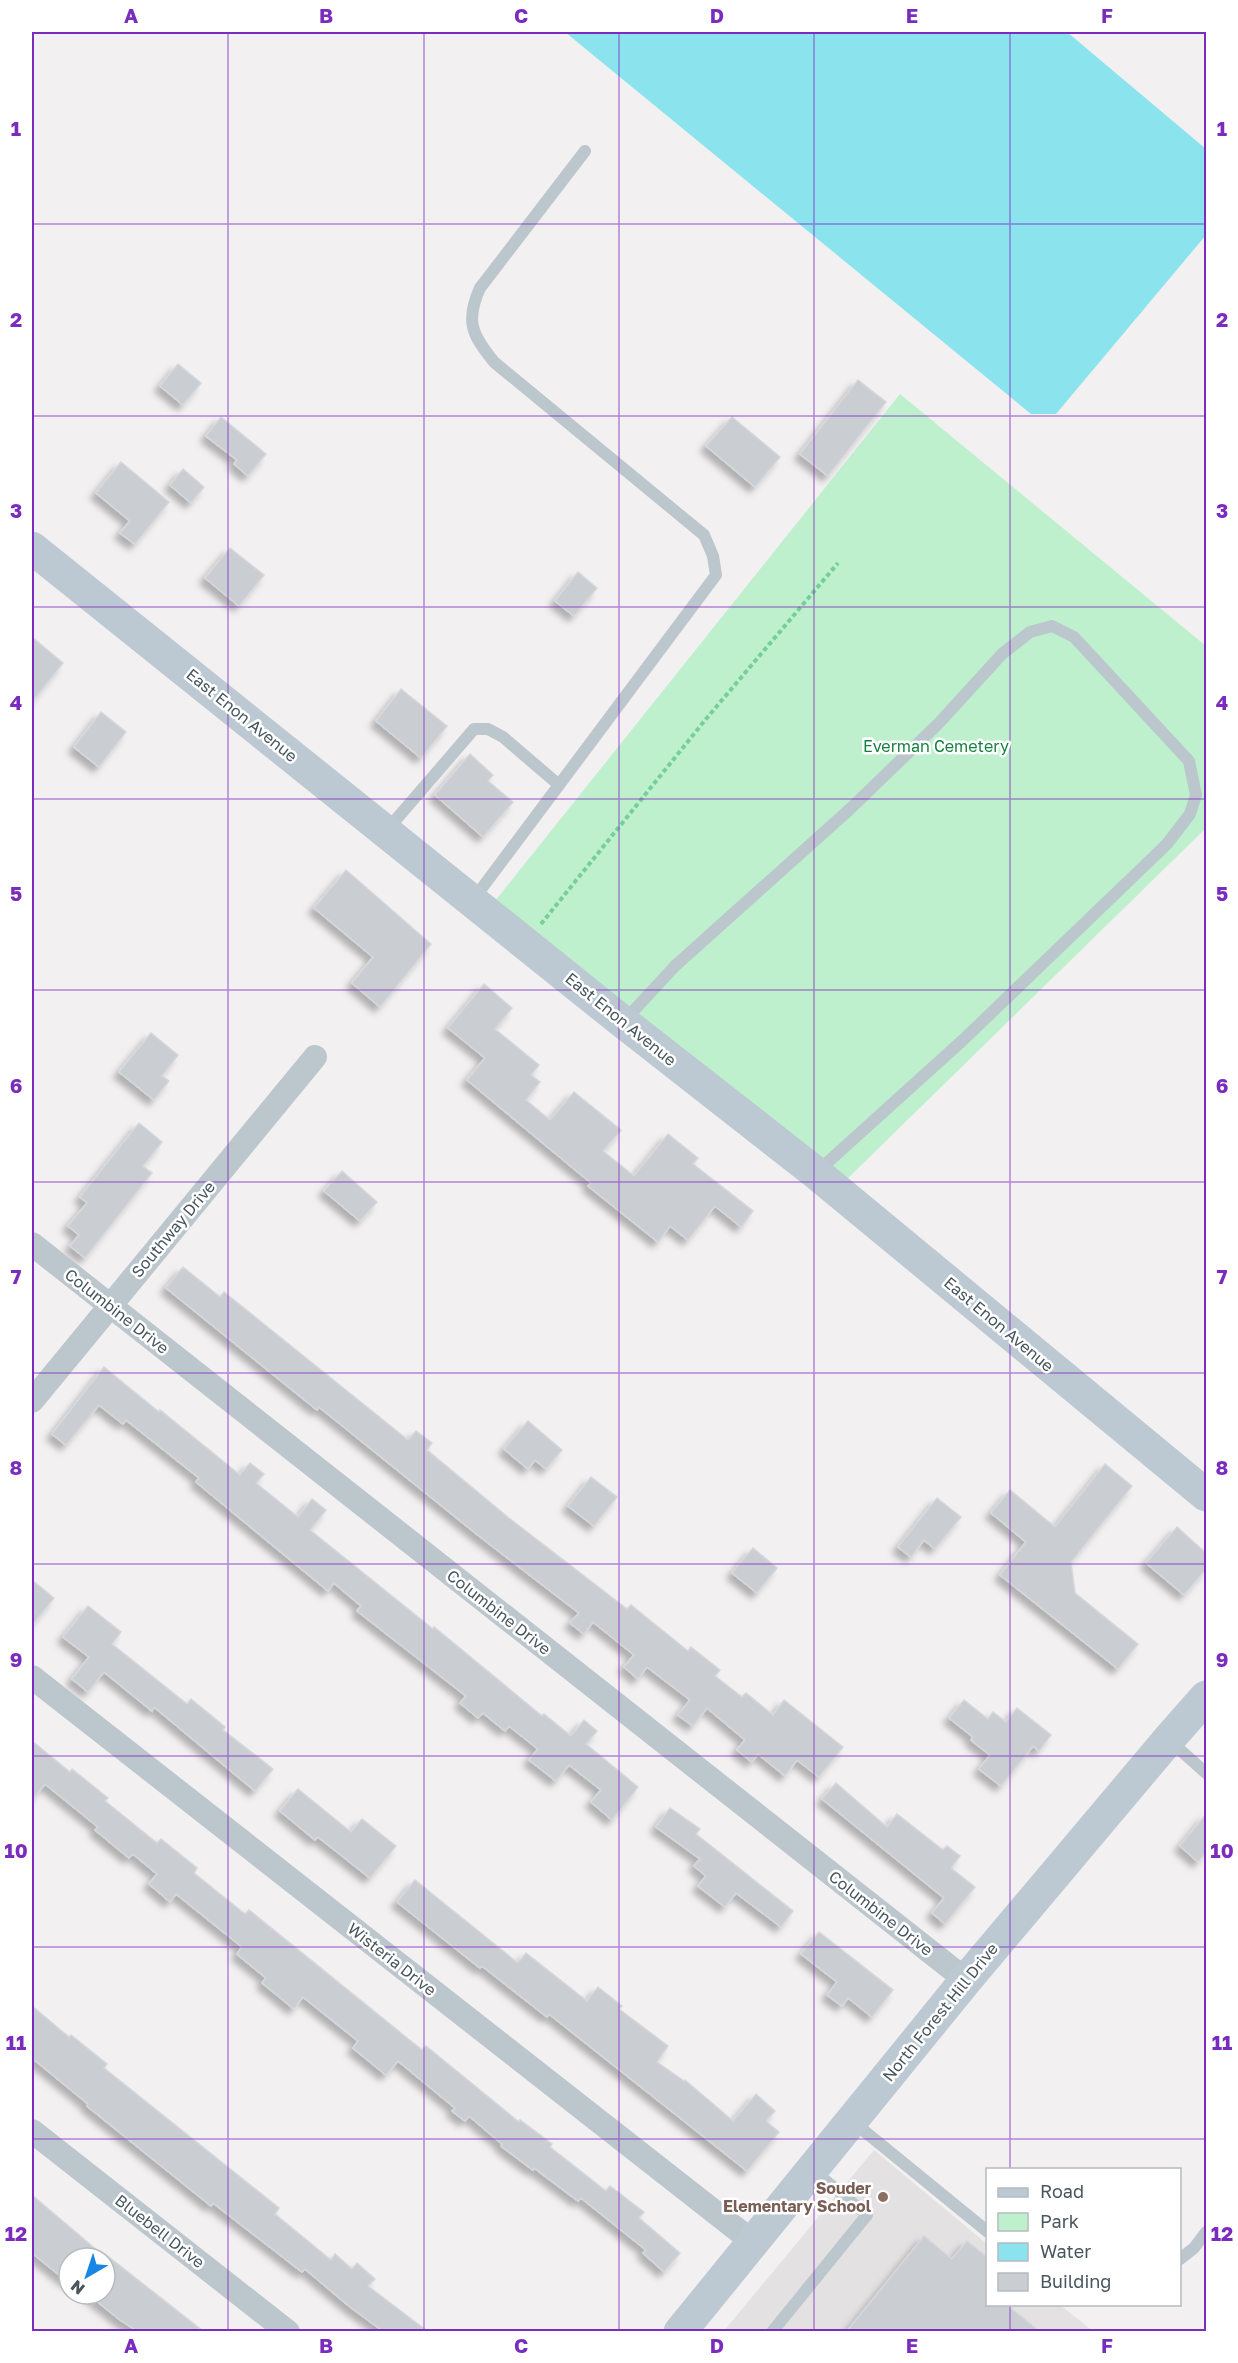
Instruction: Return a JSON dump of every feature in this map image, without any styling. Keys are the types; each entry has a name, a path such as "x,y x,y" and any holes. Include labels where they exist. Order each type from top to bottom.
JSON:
{"street":[{"name":"East Enon Avenue","path":"32,548 623,1022 816,1173 1206,1495"},
{"name":"Southway Drive","path":"32,1401 315,1058"},
{"name":"Columbine Drive","path":"32,1244 966,1980"},
{"name":"Wisteria Drive","path":"32,1677 753,2242"},
{"name":"North Forest Hill Drive","path":"680,2331 966,1980 1206,1697"},
{"name":"Bluebell Drive","path":"32,2131 288,2331"}],"lane":[{"path":"473,900 716,575 713,556 704,535 494,362 476,340 471,320 472,304 480,288 585,151"},
{"path":"623,1022 675,966 874,786 939,723 1002,654 1030,632 1052,626 1074,637 1189,761 1196,795 1190,814 1167,844 972,1032 816,1173"},
{"path":"386,831 474,729 488,729 502,737 559,784"},
{"path":"1168,1740 1206,1773"},
{"path":"852,2121 986,2231"},
{"path":"772,2331 867,2215 812,2169"},
{"path":"1181,2257 1194,2247 1206,2232"}],"path":[{"path":"526,943 706,719 838,563"}],"shaded area":[{"name":"Souder Elementary School","path":"874,2150 986,2243 986,2306 1061,2306 1093,2331 723,2332"}],"green space":[{"name":"Everman Cemetery","path":"900,394 1206,646 1206,828 844,1182 495,901"}],"water":[{"path":"565,32 1067,32 1206,149 1206,235 1056,414 1031,414"}],"building":[{"path":"178,364 201,383 183,405 160,386"},
{"path":"858,380 886,402 828,476 800,454"},
{"path":"221,417 266,454 248,476 234,464 237,460 206,436"},
{"path":"732,417 780,457 755,487 706,446"},
{"path":"121,462 169,502 135,544 120,533 130,521 96,493"},
{"path":"183,469 204,487 191,503 170,485"},
{"path":"230,548 264,575 239,606 205,578"},
{"path":"578,572 597,588 574,616 555,601"},
{"path":"32,637 63,663 32,702"},
{"path":"401,689 447,726 421,758 376,721"},
{"path":"101,712 126,732 99,767 74,747"},
{"path":"470,754 493,775 488,781 513,802 483,837 435,795"},
{"path":"346,870 431,944 380,1007 352,983 373,957 314,908"},
{"path":"484,984 512,1008 495,1029 539,1065 531,1075 540,1082 526,1100 550,1120 574,1092 621,1130 603,1151 634,1176 668,1134 698,1158 693,1164 753,1211 741,1227 715,1206 688,1240 670,1226 658,1242 588,1186 591,1183 467,1080 485,1058 448,1028"},
{"path":"151,1033 178,1055 162,1076 169,1081 154,1100 119,1072"},
{"path":"139,1123 162,1142 143,1166 152,1173 85,1258 70,1246 79,1235 68,1226 87,1203 80,1197"},
{"path":"342,1171 377,1202 360,1221 324,1191"},
{"path":"183,1267 220,1297 224,1292 408,1440 416,1431 432,1443 427,1450 509,1518 627,1609 631,1605 688,1651 691,1647 720,1670 715,1676 742,1697 746,1693 773,1715 784,1700 843,1747 819,1777 797,1760 785,1776 758,1754 752,1762 737,1750 745,1740 707,1708 693,1726 678,1715 690,1700 647,1667 638,1679 624,1667 634,1655 593,1622 584,1634 570,1623 579,1613 319,1407 317,1410 166,1288"},
{"path":"104,1367 240,1475 250,1463 264,1474 256,1483 298,1517 312,1499 326,1510 310,1530 433,1629 434,1627 542,1716 544,1714 571,1736 584,1720 597,1731 586,1744 638,1787 612,1820 591,1802 601,1790 569,1765 556,1781 529,1760 538,1749 509,1726 505,1731 483,1713 478,1718 460,1703 466,1696 357,1611 361,1606 334,1583 328,1591 196,1482 199,1478 126,1420 123,1424 99,1405 66,1445 52,1434"},
{"path":"528,1421 562,1450 546,1469 535,1460 528,1469 504,1449"},
{"path":"1105,1464 1132,1486 1071,1562 1075,1593 1138,1644 1118,1669 1000,1575 1026,1542 991,1513 1010,1490 1055,1527"},
{"path":"591,1477 617,1497 594,1526 568,1506"},
{"path":"937,1498 961,1517 935,1549 924,1540 911,1557 898,1547"},
{"path":"1177,1527 1206,1553 1206,1569 1184,1595 1146,1563"},
{"path":"753,1548 777,1568 757,1593 732,1573"},
{"path":"32,1580 54,1598 32,1625"},
{"path":"88,1606 121,1632 112,1644 187,1704 191,1699 225,1727 223,1730 273,1769 255,1791 154,1707 152,1711 104,1672 88,1692 72,1679 89,1657 63,1637"},
{"path":"964,1700 988,1719 993,1712 1006,1722 1017,1708 1051,1735 1039,1751 1033,1746 1001,1786 979,1769 990,1755 971,1740 973,1737 949,1718"},
{"path":"32,1741 70,1772 72,1769 108,1798 105,1801 157,1843 161,1839 197,1868 194,1873 245,1914 249,1910 422,2050 426,2046 519,2122 520,2120 552,2144 550,2147 606,2191 610,2186 644,2212 639,2218 680,2253 664,2272 643,2253 646,2250 581,2198 578,2201 534,2168 533,2170 501,2146 502,2144 469,2116 465,2121 452,2111 455,2108 398,2061 386,2075 353,2048 358,2041 303,1997 294,2009 262,1983 266,1978 237,1954 242,1947 176,1894 170,1902 149,1884 157,1874 133,1854 129,1858 95,1830 98,1827 45,1784 32,1800"},
{"path":"836,1783 887,1827 897,1814 943,1850 947,1846 960,1856 951,1868 975,1887 945,1924 932,1913 944,1898 822,1799"},
{"path":"298,1789 351,1832 362,1819 396,1846 370,1878 318,1837 315,1840 280,1811"},
{"path":"670,1808 700,1829 696,1834 793,1911 781,1927 736,1893 725,1907 698,1886 706,1876 694,1866 700,1859 656,1827"},
{"path":"1206,1814 1206,1852 1198,1862 1180,1846"},
{"path":"415,1880 518,1963 526,1953 587,2001 598,1987 622,2006 619,2009 668,2046 657,2062 685,2080 733,2121 756,2094 775,2111 766,2121 779,2132 747,2171 549,2014 547,2017 482,1966 480,1968 397,1902"},
{"path":"819,1932 893,1990 872,2017 848,1998 842,2006 827,1995 837,1982 801,1954"},
{"path":"32,2006 69,2037 71,2035 107,2064 104,2068 279,2208 275,2214 331,2260 335,2254 352,2269 357,2263 375,2279 368,2286 427,2331 383,2331 305,2269 302,2272 213,2203 211,2206 87,2106 88,2104 32,2058"},
{"path":"32,2195 92,2246 57,2246 57,2273 32,2253"},
{"path":"924,2236 952,2259 967,2241 986,2256 986,2306 1008,2306 1039,2331 847,2331"},
{"path":"117,2263 203,2331 137,2331 103,2306 117,2306"}],"place":[{"name":"Souder Elementary School","path":"883,2197"}]}
